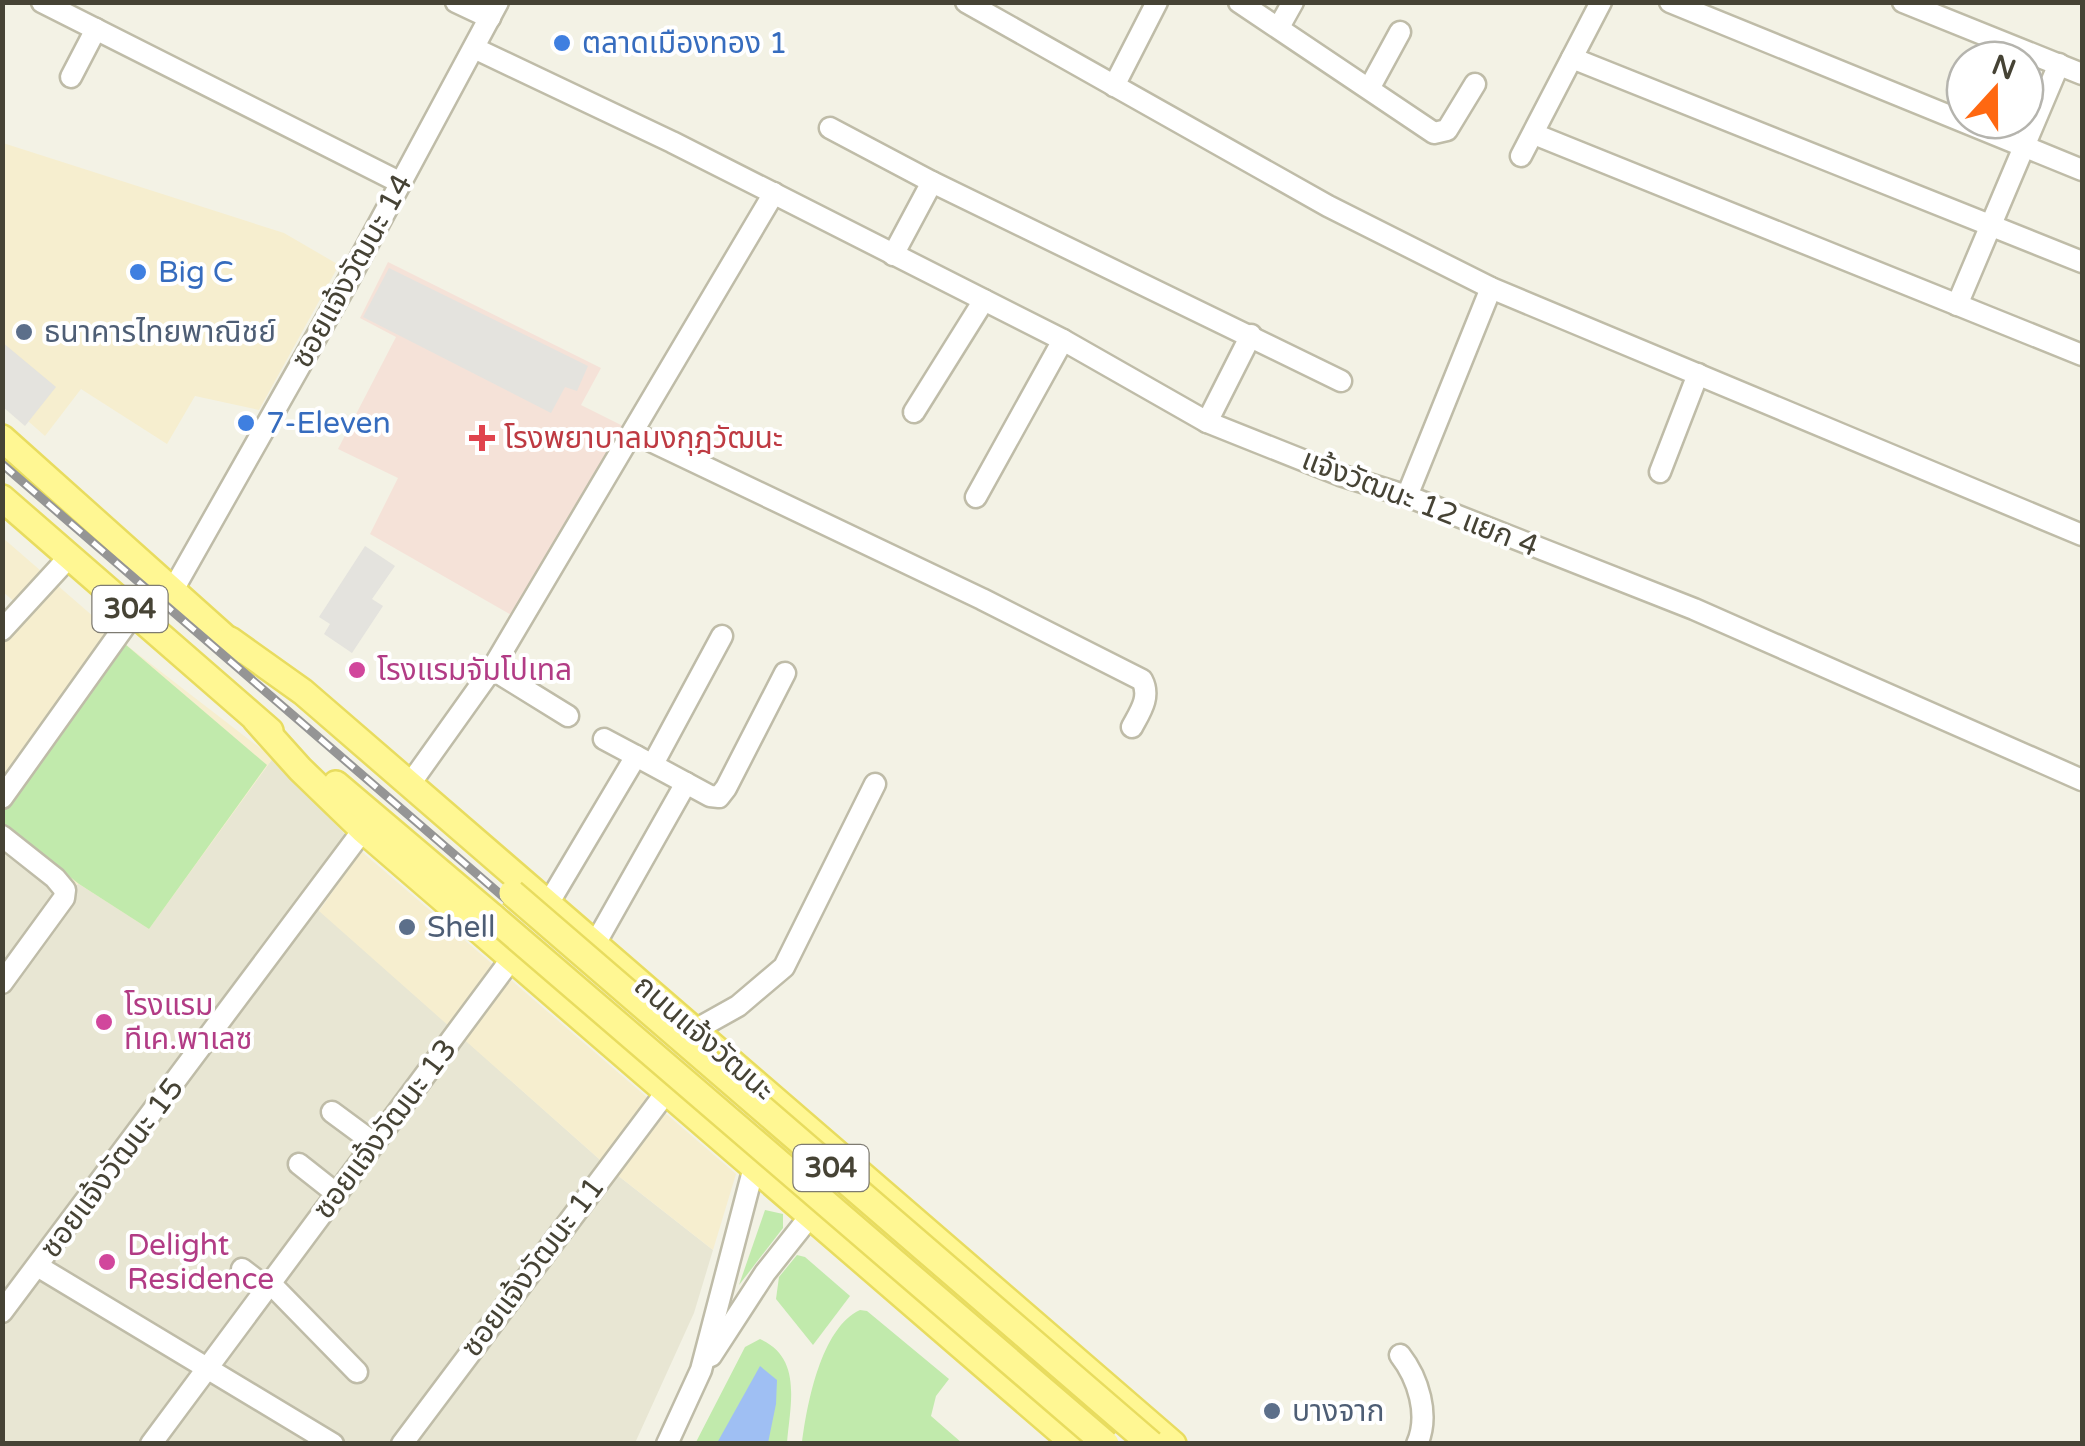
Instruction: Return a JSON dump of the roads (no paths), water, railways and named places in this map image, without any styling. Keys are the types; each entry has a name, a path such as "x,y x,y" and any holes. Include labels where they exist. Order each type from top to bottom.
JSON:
{"main road":[{"name":"ถนนแจ้งวัฒนะ","path":"2,438 230,640 296,705 1152,1444"},
{"name":"ถนนแจ้งวัฒนะ","path":"2,498 256,720 492,917 1106,1444"},
{"name":"ถนนแจ้งวัฒนะ","path":"230,640 303,692 1174,1444"},
{"name":"ถนนแจ้งวัฒนะ","path":"256,720 363,830 1075,1444"},
{"path":"728,1144 743,1146 762,1132 771,1111 767,1092"},
{"path":"811,1215 853,1166"},
{"path":"868,1266 862,1252 872,1228 896,1218 916,1220"}],"street":[{"path":"42,2 401,183"},
{"path":"456,2 494,10"},
{"path":"966,2 1328,206 1491,288 2082,536"},
{"path":"1114,86 1157,2"},
{"path":"1239,2 1434,132 1447,130 1475,84"},
{"path":"1280,27 1293,2"},
{"path":"1521,156 1601,2"},
{"path":"1670,2 2082,170"},
{"path":"1903,2 2082,74"},
{"name":"ซอยแจ้งวัฒนะ 14","path":"173,590 494,10"},
{"path":"71,77 96,30"},
{"path":"1370,87 1400,32"},
{"name":"แจ้งวัฒนะ 12 แยก 4","path":"474,48 774,193 1063,340 1207,422 1694,609 2082,780"},
{"path":"1572,58 2082,262"},
{"path":"1958,306 2059,64"},
{"path":"830,128 932,182 1341,381"},
{"path":"1534,134 2082,355"},
{"path":"894,255 932,182"},
{"path":"410,784 492,669 774,193"},
{"path":"1407,496 1491,288"},
{"path":"914,412 984,300"},
{"path":"1207,422 1251,335"},
{"path":"976,497 1063,340"},
{"path":"1660,472 1698,374"},
{"path":"634,433 1142,680 1147,688 1145,701 1132,728"},
{"path":"2,630 70,556"},
{"path":"2,798 134,613"},
{"path":"548,904 722,636"},
{"path":"492,669 568,716"},
{"path":"604,739 710,796 719,797 785,673"},
{"path":"595,944 686,783"},
{"path":"695,1030 738,1006 784,966 875,784"},
{"name":"ซอยแจ้งวัฒนะ 15","path":"2,1312 363,830"},
{"path":"2,836 56,878 65,890 64,898 2,983"},
{"name":"ซอยแจ้งวัฒนะ 13","path":"151,1444 512,958"},
{"name":"ซอยแจ้งวัฒนะ 11","path":"402,1444 667,1092"},
{"path":"332,1112 374,1143"},
{"path":"300,1164 336,1194"},
{"path":"701,1370 754,1167"},
{"path":"667,1444 701,1370 765,1273 811,1215"},
{"path":"39,1267 331,1443"},
{"path":"242,1269 269,1285 357,1372"},
{"path":"1400,1355 1414,1373 1421,1406 1418,1444"}],"water":[{"path":"760,1366 777,1380 768,1443 717,1443"}],"railway":[{"path":"2,464 1137,1444"}],"place":[{"name":"ตลาดเมืองทอง 1","path":"562,43"},
{"name":"Big C","path":"138,272"},
{"name":"ธนาคารไทยพาณิชย์","path":"24,332"},
{"name":"7-Eleven","path":"246,423"},
{"name":"โรงพยาบาลมงกุฎวัฒนะ","path":"482,438"},
{"name":"โรงแรมจัมโปเทล","path":"357,670"},
{"name":"Shell","path":"407,927"},
{"name":"โรงแรม ทีเค.พาเลซ","path":"104,1022"},
{"name":"Delight Residence","path":"107,1262"},
{"name":"บางจาก","path":"1272,1411"}]}
